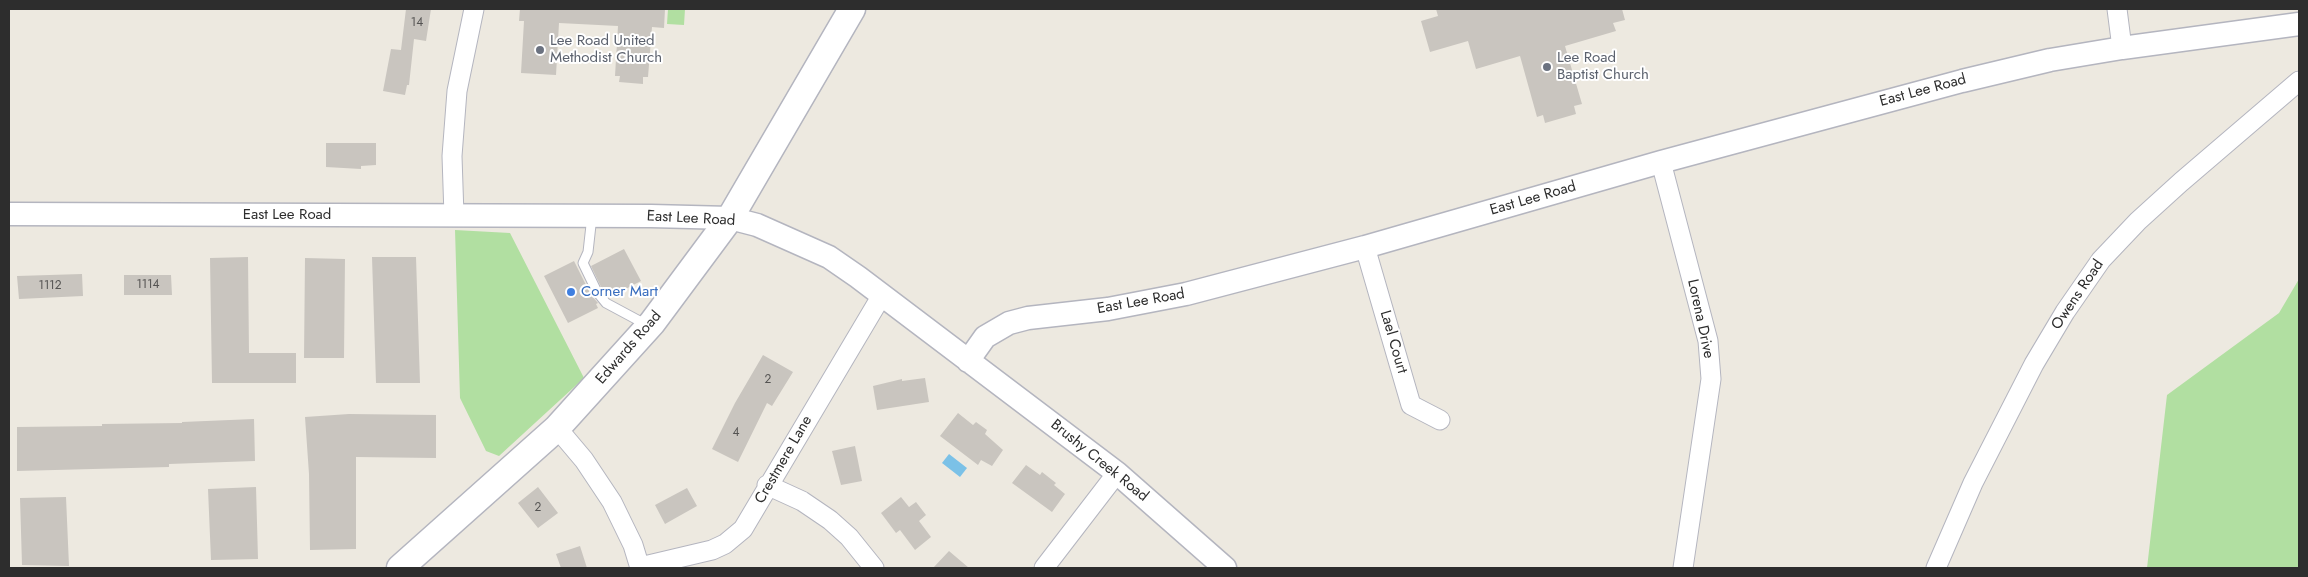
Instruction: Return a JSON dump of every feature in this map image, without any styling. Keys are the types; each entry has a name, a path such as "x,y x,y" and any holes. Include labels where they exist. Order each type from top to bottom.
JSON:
{"main road":[{"name":"Edwards Road","path":"400,568 557,428 650,326 698,265 730,218 852,9"}],"street":[{"path":"454,216 453,126 458,82 474,9"},
{"path":"2117,9 2122,48"},
{"name":"East Lee Road","path":"9,214 730,218 757,225 829,257 968,361 985,337 1009,323 1152,302 1365,248 1661,162 1962,81 2050,60 2122,48 2299,24"},
{"name":"Owens Road","path":"1936,568 1973,483 2034,364 2065,312 2101,260 2138,221 2181,182 2299,81"},
{"name":"Lorena Drive","path":"1661,162 1708,341 1711,378 1683,568"},
{"name":"Lael Court","path":"1365,248 1411,405 1440,420"},
{"name":"Crestmere Lane","path":"640,567 712,550 725,544 743,529 767,485 882,295"},
{"name":"Brushy Creek Road","path":"968,361 1117,473 1225,568"},
{"path":"557,428 584,460 612,502 628,532 640,567"},
{"path":"1044,568 1117,473"},
{"path":"767,485 802,501 830,520 849,537 874,568"}],"lane":[{"path":"592,216 588,252 583,263 597,292 606,303 650,326"}],"green space":[{"path":"668,9 685,9 684,25 667,24"},
{"path":"455,230 510,233 584,378 499,456 486,451 460,398"},
{"path":"2299,279 2299,568 2147,568 2167,395 2279,313"}],"water":[{"path":"949,454 967,468 960,477 942,463"}],"building":[{"path":"406,9 431,9 426,41 414,39 409,85 407,85 405,95 383,91 391,49 401,50"},
{"name":"Lee Road United Methodist Church","path":"520,9 665,9 664,28 652,27 648,77 643,77 643,84 619,82 620,76 615,76 618,26 559,23 556,75 521,73 524,21 519,21"},
{"name":"Lee Road Baptist Church","path":"1436,9 1622,9 1625,20 1613,23 1616,31 1565,46 1582,104 1574,106 1576,114 1545,123 1543,115 1537,117 1520,56 1476,69 1468,41 1430,52 1421,21 1438,16"},
{"path":"326,143 376,143 376,165 361,166 361,169 326,167"},
{"path":"624,249 641,281 610,297 602,289 591,266"},
{"path":"248,257 249,353 296,353 296,383 212,383 210,258"},
{"path":"372,257 416,257 420,383 376,383"},
{"path":"305,258 345,259 344,358 304,358"},
{"name":"Corner Mart","path":"574,261 591,295 598,303 596,304 598,308 568,323 544,276"},
{"path":"82,274 83,296 19,299 17,276"},
{"path":"124,275 171,275 172,295 124,295"},
{"path":"763,355 793,372 772,406 767,403 738,462 712,449 735,403"},
{"path":"925,378 929,402 877,410 873,386 902,379 902,381"},
{"path":"958,413 973,425 976,422 987,430 985,434 1003,450 992,466 981,460 978,465 940,436"},
{"path":"349,414 436,415 436,458 356,457 356,549 310,550 309,474 305,417"},
{"path":"254,419 255,461 169,464 169,467 17,471 17,427 102,426 102,424 182,423"},
{"path":"855,446 862,481 841,485 832,451"},
{"path":"1026,465 1040,475 1042,472 1056,483 1054,485 1065,494 1052,512 1012,483"},
{"path":"256,487 258,559 211,560 208,489"},
{"path":"538,487 558,513 538,528 518,503"},
{"path":"687,488 697,506 665,524 655,505"},
{"path":"66,497 69,566 22,565 20,498"},
{"path":"901,497 909,507 916,502 926,515 919,521 931,537 915,550 900,530 896,533 881,513"},
{"path":"580,546 587,568 561,568 556,554"},
{"path":"949,551 969,568 933,568"}],"place":[{"name":"Lee Road United Methodist Church","path":"540,50"},
{"name":"Lee Road Baptist Church","path":"1547,67"},
{"name":"Corner Mart","path":"571,292"}]}
